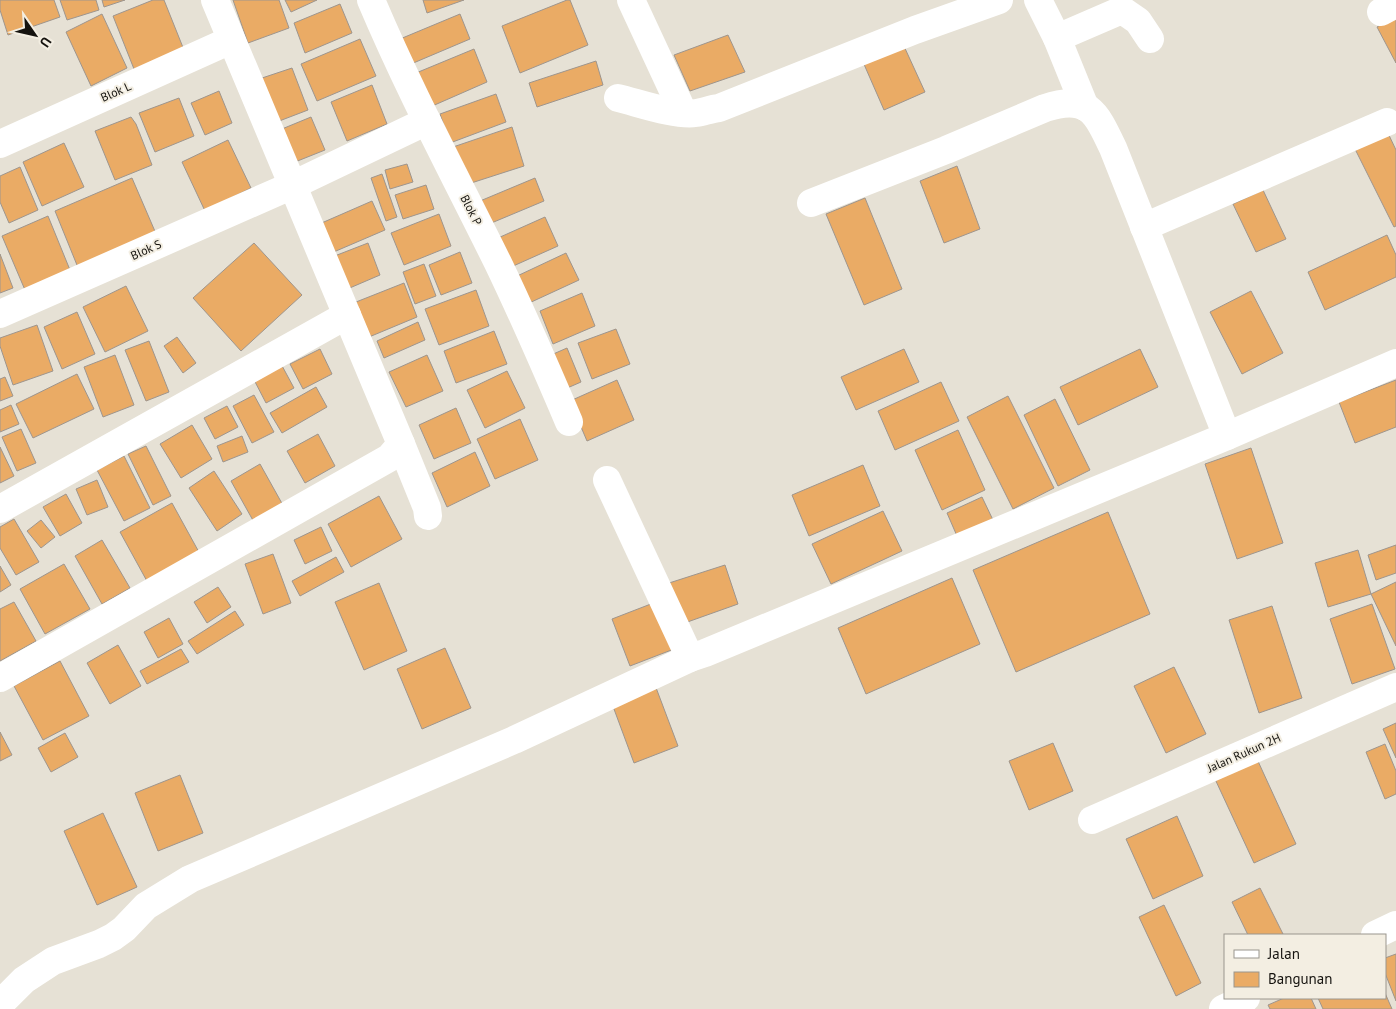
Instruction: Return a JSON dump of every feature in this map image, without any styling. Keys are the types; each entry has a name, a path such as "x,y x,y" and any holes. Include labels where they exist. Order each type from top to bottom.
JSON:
{"street":[{"path":"215,0 428,508 428,516"},
{"name":"Blok P","path":"371,0 426,121 498,264 569,422"},
{"path":"631,0 683,112"},
{"path":"618,98 664,110 683,112 694,113 719,108 915,30 1000,0"},
{"path":"1038,0 1057,38 1085,107"},
{"path":"1057,38 1122,10 1138,21 1150,39"},
{"name":"Blok L","path":"0,144 231,40"},
{"path":"811,203 946,150 1045,108 1059,104 1075,103 1085,107 1095,114 1102,124 1113,148 1227,436"},
{"name":"Blok S","path":"0,314 293,185 426,121"},
{"path":"1144,227 1387,122"},
{"path":"0,509 347,315"},
{"path":"0,1004 24,980 53,961 113,937 124,929 146,906 190,879 514,740 690,658 1227,436 1396,363"},
{"path":"0,678 389,458 401,444"},
{"path":"607,480 690,658"},
{"name":"Jalan Rukun 2H","path":"1092,820 1396,687"},
{"path":"1377,934 1396,925"},
{"path":"1223,1009 1244,999"}],"building":[{"path":"0,0 54,0 60,17 8,35 0,10"},
{"path":"60,0 96,0 99,10 67,20"},
{"path":"102,0 125,0 104,7"},
{"path":"153,0 164,0 184,50 134,69 113,16"},
{"path":"233,0 279,0 289,28 248,43"},
{"path":"285,0 317,0 291,12"},
{"path":"423,0 464,0 427,13"},
{"path":"570,0 588,45 520,73 502,26"},
{"path":"340,4 352,33 305,53 294,23"},
{"path":"102,14 127,68 91,86 66,32"},
{"path":"460,14 470,39 411,64 400,39"},
{"path":"1396,16 1396,63 1377,27"},
{"path":"728,35 745,72 690,91 674,55"},
{"path":"360,39 376,76 317,101 301,64"},
{"path":"903,44 925,92 884,110 863,62"},
{"path":"474,49 487,82 430,107 416,73"},
{"path":"596,61 603,85 537,107 529,83"},
{"path":"292,68 308,110 274,123 259,79"},
{"path":"372,85 387,124 347,141 331,102"},
{"path":"219,91 232,123 205,135 191,103"},
{"path":"496,94 506,122 450,143 440,114"},
{"path":"179,98 194,136 155,152 139,113"},
{"path":"131,117 136,124 152,165 115,180 95,131"},
{"path":"311,117 325,150 290,164 277,131"},
{"path":"512,127 524,166 465,185 453,147"},
{"path":"1387,131 1396,150 1396,226 1394,227 1354,147"},
{"path":"228,140 251,188 205,211 182,162"},
{"path":"64,143 84,187 42,206 23,162"},
{"path":"407,164 413,182 390,189 385,170"},
{"path":"957,166 980,229 944,243 920,181"},
{"path":"20,167 38,210 9,223 0,202 0,176"},
{"path":"382,174 397,217 386,221 371,178"},
{"path":"132,178 157,236 79,270 55,211"},
{"path":"535,178 544,201 489,224 480,201"},
{"path":"426,185 434,209 403,219 395,195"},
{"path":"1263,190 1286,239 1256,252 1233,204"},
{"path":"865,198 902,289 864,305 826,214"},
{"path":"372,201 385,230 329,254 317,225"},
{"path":"439,214 451,246 404,265 391,233"},
{"path":"48,216 70,270 25,290 2,236"},
{"path":"545,217 558,246 511,267 498,238"},
{"path":"1387,235 1396,255 1396,277 1325,310 1308,272"},
{"path":"254,243 302,295 241,351 193,298"},
{"path":"368,243 380,275 345,290 332,257"},
{"path":"460,252 472,283 441,295 429,265"},
{"path":"566,253 579,280 527,304 515,277"},
{"path":"0,254 13,288 0,293"},
{"path":"424,264 436,296 415,304 403,272"},
{"path":"404,283 417,317 369,337 356,302"},
{"path":"126,286 148,331 105,352 83,307"},
{"path":"476,290 489,326 439,345 425,309"},
{"path":"1251,291 1283,353 1242,374 1210,312"},
{"path":"582,293 595,326 553,344 540,311"},
{"path":"77,312 95,354 62,369 44,327"},
{"path":"418,322 425,340 384,358 377,341"},
{"path":"37,325 53,371 13,385 0,346 0,338"},
{"path":"616,329 630,364 592,379 578,343"},
{"path":"494,331 507,364 456,383 444,351"},
{"path":"177,337 196,363 183,373 164,346"},
{"path":"149,341 169,392 146,401 125,350"},
{"path":"567,348 581,382 565,389 551,355"},
{"path":"320,349 332,374 303,389 290,364"},
{"path":"904,349 919,382 856,410 841,377"},
{"path":"1140,349 1158,387 1078,425 1060,387"},
{"path":"115,355 134,405 103,417 84,367"},
{"path":"427,355 443,391 406,407 389,372"},
{"path":"280,362 294,388 266,403 252,376"},
{"path":"507,371 525,408 485,428 467,390"},
{"path":"77,374 94,409 33,438 16,404"},
{"path":"5,377 13,396 0,401 0,379"},
{"path":"617,380 634,420 587,441 570,401"},
{"path":"1396,380 1396,427 1355,443 1339,402"},
{"path":"941,382 959,421 895,450 878,411"},
{"path":"316,387 327,407 282,433 270,413"},
{"path":"254,395 274,432 252,443 233,406"},
{"path":"1008,396 1054,488 1013,509 967,417"},
{"path":"1055,399 1090,470 1058,486 1024,415"},
{"path":"11,405 19,424 0,432 0,410"},
{"path":"227,406 238,427 215,439 204,418"},
{"path":"456,408 471,443 434,459 419,425"},
{"path":"520,419 538,460 495,479 477,439"},
{"path":"192,425 212,459 181,478 160,444"},
{"path":"21,429 36,463 17,471 2,437"},
{"path":"958,430 985,490 942,510 915,450"},
{"path":"318,434 335,466 305,483 287,451"},
{"path":"242,436 248,452 223,462 217,446"},
{"path":"146,446 171,496 153,505 128,454"},
{"path":"0,447 14,476 0,483"},
{"path":"1251,448 1283,543 1237,559 1205,464"},
{"path":"475,452 490,486 447,507 432,473"},
{"path":"124,456 150,508 124,521 97,470"},
{"path":"260,464 284,507 255,524 231,481"},
{"path":"863,465 880,506 809,536 792,495"},
{"path":"214,471 242,514 217,531 189,488"},
{"path":"97,480 108,507 87,515 76,489"},
{"path":"66,494 82,523 60,536 43,507"},
{"path":"379,496 402,539 351,567 328,524"},
{"path":"982,497 993,520 957,536 947,513"},
{"path":"172,503 200,554 148,583 120,532"},
{"path":"883,511 902,551 831,584 812,544"},
{"path":"1108,512 1150,614 1016,672 973,570"},
{"path":"14,519 39,562 16,575 0,548 0,527"},
{"path":"41,520 55,537 41,548 27,531"},
{"path":"321,527 332,551 305,564 294,540"},
{"path":"102,540 130,588 102,604 75,556"},
{"path":"1396,545 1396,573 1376,580 1368,555"},
{"path":"1358,550 1371,594 1328,607 1315,563"},
{"path":"273,554 291,603 263,614 245,564"},
{"path":"336,557 344,572 300,596 292,581"},
{"path":"64,564 90,609 45,634 20,589"},
{"path":"725,565 738,604 679,625 666,584"},
{"path":"0,566 11,585 0,592"},
{"path":"952,578 980,644 866,694 838,628"},
{"path":"1396,582 1396,646 1371,594"},
{"path":"379,583 407,651 364,670 335,602"},
{"path":"218,587 231,607 207,623 194,602"},
{"path":"14,602 36,641 0,661 0,609"},
{"path":"656,602 674,649 630,666 612,619"},
{"path":"1372,604 1395,669 1352,684 1330,619"},
{"path":"1272,606 1302,698 1259,713 1229,620"},
{"path":"235,611 244,625 197,654 188,641"},
{"path":"169,618 183,644 158,658 144,632"},
{"path":"118,645 141,686 110,704 87,663"},
{"path":"445,648 471,708 422,729 397,669"},
{"path":"181,649 189,662 147,684 140,671"},
{"path":"60,661 89,716 43,740 14,686"},
{"path":"1174,667 1206,734 1166,753 1134,686"},
{"path":"655,685 678,746 634,763 611,701"},
{"path":"1396,723 1396,758 1383,729"},
{"path":"0,732 12,755 0,761"},
{"path":"65,733 78,757 51,772 38,748"},
{"path":"1053,743 1073,791 1029,810 1009,761"},
{"path":"1385,744 1396,771 1396,794 1385,799 1366,752"},
{"path":"1257,759 1296,844 1254,863 1215,779"},
{"path":"180,775 203,833 158,851 135,793"},
{"path":"103,813 137,887 97,905 64,831"},
{"path":"1177,816 1203,876 1153,899 1126,839"},
{"path":"1260,888 1283,934 1248,934 1232,902"},
{"path":"1164,905 1201,983 1176,996 1139,917"},
{"path":"1396,954 1396,1001 1386,976 1386,958"},
{"path":"1386,995 1392,1009 1323,1009 1318,999 1386,999"},
{"path":"1282,999 1311,999 1316,1009 1270,1009 1268,1005"}]}
